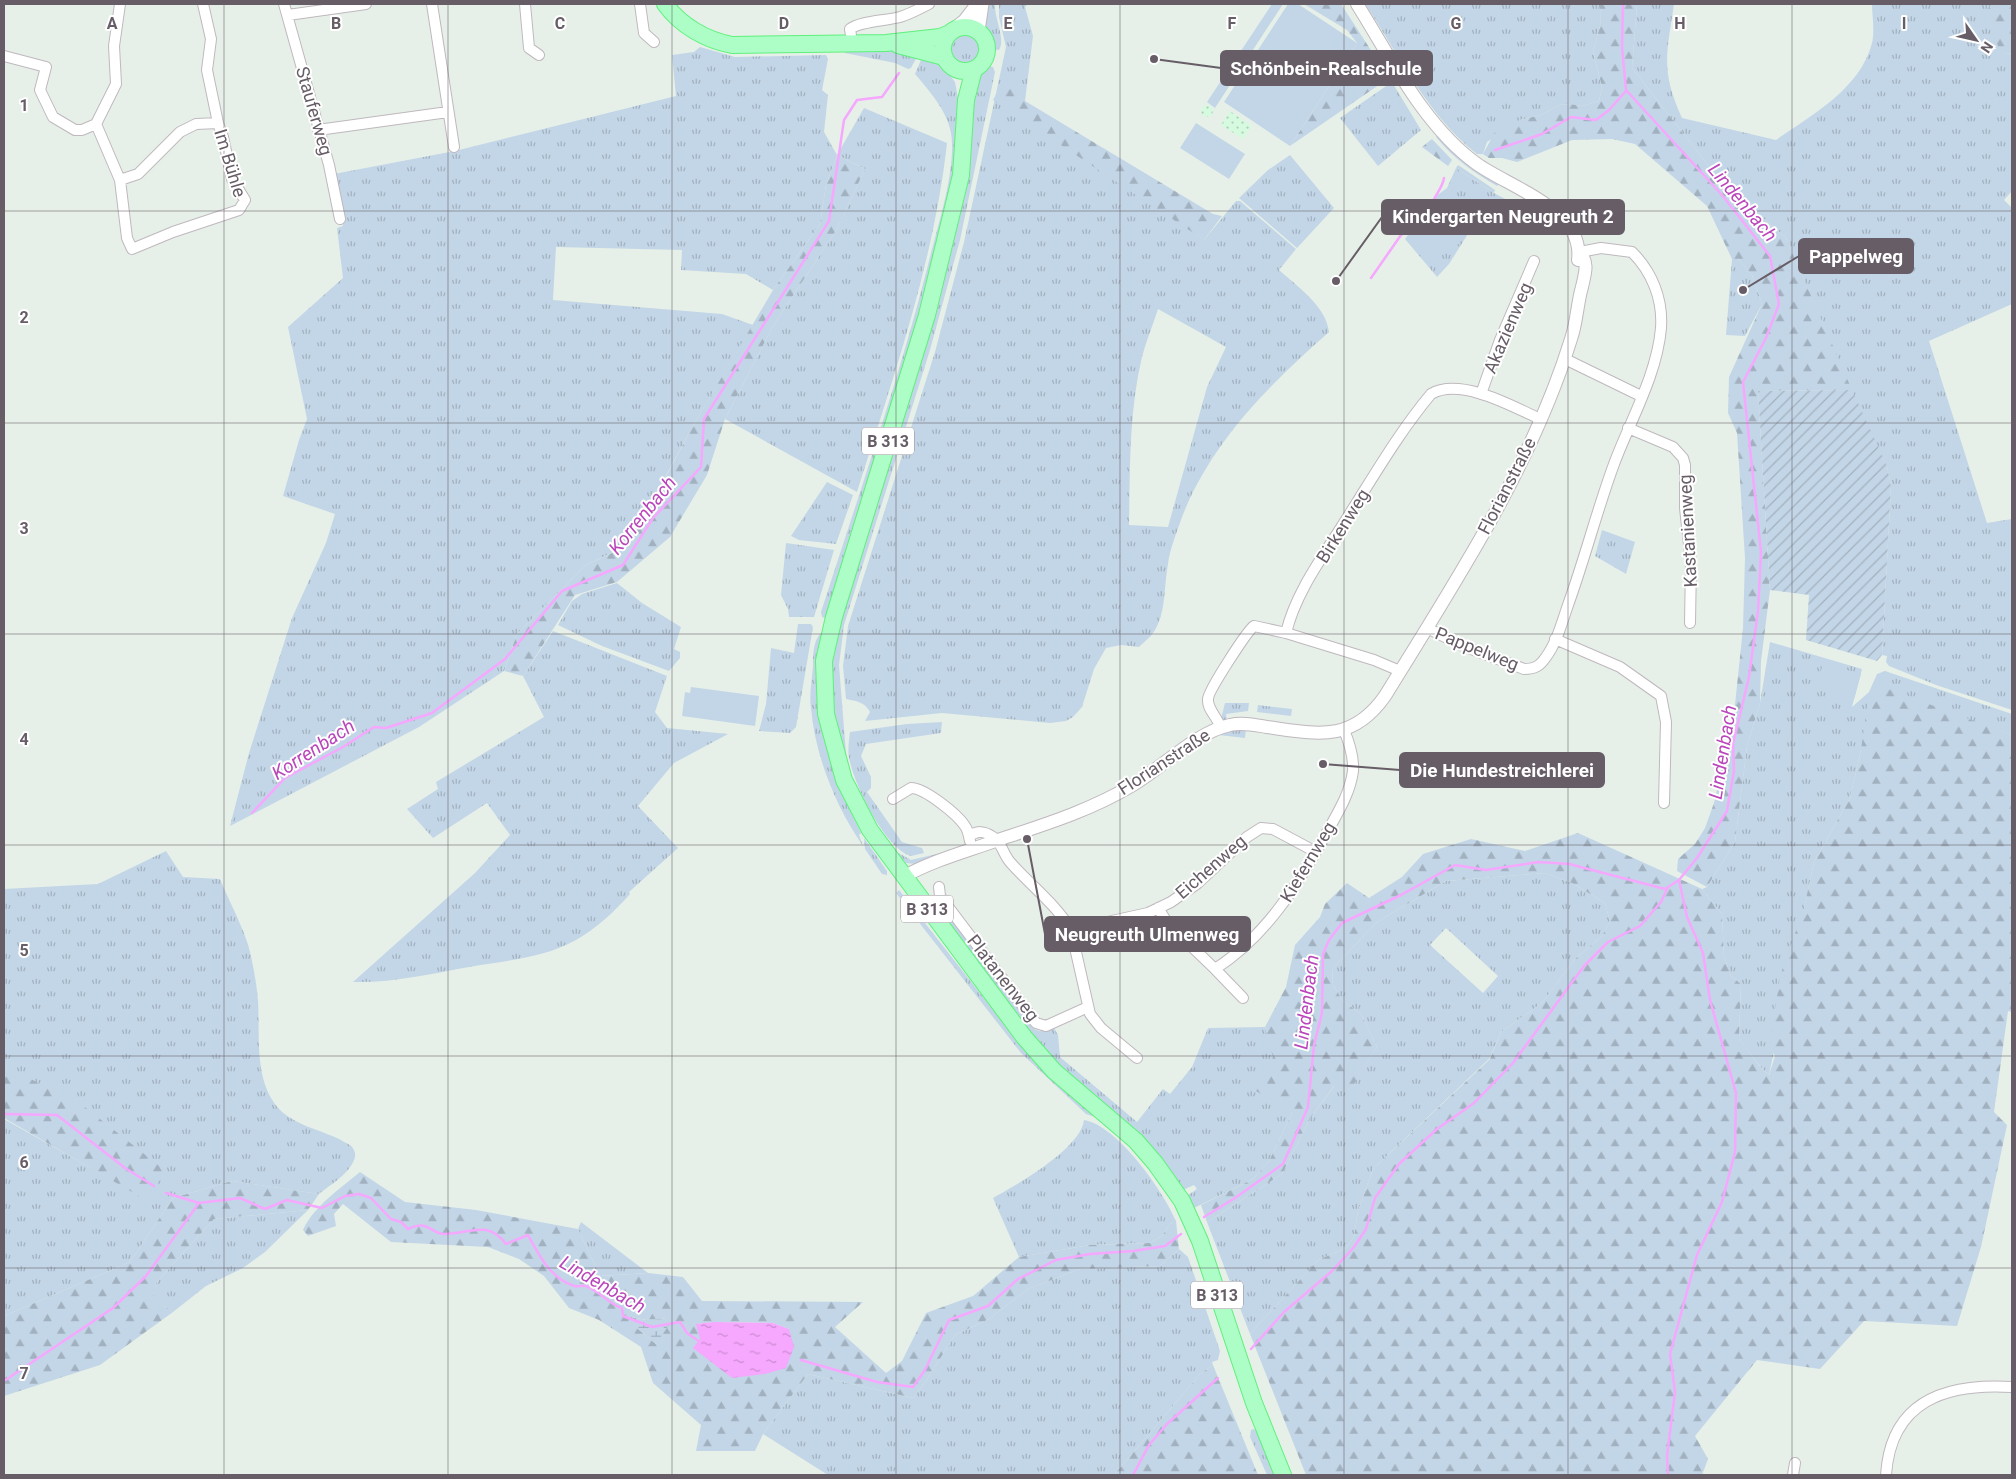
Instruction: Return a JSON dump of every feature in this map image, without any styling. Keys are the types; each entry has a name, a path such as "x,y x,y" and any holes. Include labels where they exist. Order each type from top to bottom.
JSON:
{"main road":[{"path":"666,4 678,19 716,42 752,46 886,42 940,37 965,22 980,4"},
{"path":"977,31 980,4"},
{"path":"886,42 944,57 957,70 974,69 984,60 987,47 977,31 970,27 953,30 943,45 944,57"},
{"name":"B 313","path":"974,69 966,100 961,175 929,306 834,617 824,661 826,714 844,780 870,830 903,877 1040,1056 1136,1141 1155,1162 1182,1201 1200,1241 1254,1403 1283,1475"},
{"name":"B 313","path":"957,70 966,100"}],"street":[{"path":"4,56 46,67 40,90 53,117 75,130 82,130 96,124 116,84 114,46 120,4"},
{"name":"Im Bühle","path":"120,180 128,238 132,249 173,232 239,210 245,200 232,179 218,123 207,70 211,39 203,4"},
{"name":"Stauferweg","path":"284,4 329,165 340,219"},
{"path":"288,15 366,4"},
{"path":"432,4 454,147"},
{"path":"525,4 529,48 539,55"},
{"path":"640,4 644,33 654,42"},
{"path":"852,42 850,29 857,24 871,24 900,17 929,4"},
{"name":"Florianstraße","path":"903,877 970,843 998,840 1055,821 1109,798 1146,776 1211,730 1220,727 1237,723 1324,734 1344,730 1373,712 1427,628 1492,520 1524,457 1565,359 1577,317 1586,274 1586,260 1580,252 1576,237 1558,213 1479,166 1450,142 1428,114 1357,4"},
{"path":"318,130 448,112"},
{"path":"96,124 120,180 138,174 180,132 196,124 218,123"},
{"name":"Pappelweg","path":"1427,628 1460,645 1524,669 1535,668 1540,665 1555,639 1584,561 1614,465 1656,352 1661,328 1660,308 1654,283 1644,266 1632,252 1601,248 1580,252"},
{"name":"Akazienweg","path":"1481,394 1500,340 1534,261"},
{"path":"1565,359 1641,396"},
{"name":"Birkenweg","path":"1286,633 1294,607 1332,542 1431,394 1443,390 1481,394 1540,419"},
{"name":"Kastanienweg","path":"1628,428 1673,447 1683,458 1685,465 1685,508 1691,563 1690,623"},
{"path":"1220,727 1219,721 1208,705 1209,695 1251,628 1258,625 1374,660 1400,671"},
{"path":"1555,639 1610,661 1645,683 1661,696 1666,722 1664,803"},
{"name":"Kiefernweg","path":"1215,969 1243,949 1269,923 1316,852 1341,806 1351,780 1352,756 1344,730"},
{"path":"893,799 911,788 920,790 955,816 966,828 970,843"},
{"name":"Eichenweg","path":"1071,930 1158,908 1198,883 1254,831 1261,828 1274,829 1316,852"},
{"path":"998,840 1009,861 1060,914 1071,930 1088,1007 1098,1025 1137,1058"},
{"name":"Platanenweg","path":"939,887 940,896 1036,1023 1046,1026 1088,1007"},
{"path":"1158,908 1168,924 1243,998"},
{"path":"1886,1475 1892,1444 1912,1412 1927,1400 1955,1389 2012,1387"},
{"path":"1793,1475 1795,1463"}],"green space":[{"path":"986,4 995,4 1001,34 999,50 992,49 983,25"},
{"path":"999,4 1027,4 1025,7 1033,36 1025,101 999,89 1204,240 1236,201 1240,201 1296,249 1279,270 1317,305 1327,323 1329,332 1264,394 1244,416 1209,463 1194,489 1174,540 1169,558 1163,607 1159,623 1139,647 1121,645 1106,648 1094,669 1082,707 1073,717 1066,721 1050,723 942,713 865,721 870,712 866,706 860,702 846,699 843,666 848,626 935,352 964,242 1006,47 999,17","holes":["1158,309 1226,347 1207,387 1168,527 1129,525 1132,419 1142,357"]},
{"path":"1272,4 1283,4 1215,108 1207,102"},
{"path":"1288,4 1298,4 1357,43 1290,146 1224,102"},
{"path":"1304,4 1341,4 1389,78 1290,146 1357,43 1347,30"},
{"path":"1365,4 1598,4 1601,12 1600,26 1593,52 1602,87 1599,101 1582,106 1559,105 1541,115 1520,120 1487,142 1483,154 1477,154 1443,121 1429,103"},
{"path":"1598,4 1637,4 1632,68 1722,183 1786,238 1852,390 1758,391 1770,590 1761,661 1760,703 1747,746 1735,842 1707,887 1677,871 1678,859 1695,844 1705,828 1714,803 1734,714 1743,628 1745,558 1737,433 1728,413 1729,377 1762,304 1752,275 1738,259 1732,259 1707,206 1635,144 1612,139 1572,140 1517,162 1502,158 1489,158 1483,154 1495,132 1520,120 1541,115 1559,105 1582,106 1599,101 1602,87 1593,52 1600,26 1601,12"},
{"path":"1637,4 1674,4 1667,61 1670,87 1682,118 1776,140 1833,99 1857,74 1866,59 1872,43 1872,4 1994,4 1987,9 2005,53 2012,54 2012,191 2004,200 2012,208 2012,304 1929,341 1987,523 2012,519 2012,710 1936,685 1889,666 1886,662 1887,656 1882,655 1891,486 1887,466 1866,425 1786,238 1722,183 1632,68"},
{"path":"1994,4 2012,4 2012,54 2005,53 2000,48 1983,16 1987,9"},
{"path":"965,32 972,33 977,37 981,42 981,56 977,61 972,65 965,66 958,65 953,61 949,56 948,49 949,42 953,37 958,33"},
{"path":"700,47 735,57 826,55 828,59 822,90 828,95 824,132 837,155 826,185 820,224 773,290 746,274 681,270 682,250 556,247 553,300 722,314 753,325 694,424 628,545 586,565 517,634 504,671 419,727 230,826 249,753 292,618 326,543 335,514 283,496 307,419 288,327 343,278 337,228 343,226 334,174 455,151 676,96 672,55 694,52"},
{"path":"886,48 919,53 911,68 908,69 895,63 845,53 845,50"},
{"path":"923,55 940,62 955,82 959,104 956,125 959,144 955,179 923,313 828,614 825,618 822,617 821,612 904,352 940,220 950,173 952,143 945,114 915,74"},
{"path":"987,66 993,67 995,72 960,240 930,350 844,625 839,665 847,766 856,790 874,825 855,792 840,748 831,691 832,642 852,571 932,316 966,175 973,87 979,74"},
{"path":"1392,82 1421,130 1378,166 1340,118"},
{"path":"1018,83 1025,101 1213,214 1222,216 1204,240 993,100 999,89"},
{"path":"864,108 947,143 933,232 911,319 857,492 725,419 773,326 837,229 865,169 837,155"},
{"path":"1196,123 1245,154 1229,179 1180,148"},
{"path":"1438,135 1499,184 1497,186 1480,176 1449,152 1436,137"},
{"path":"1432,139 1452,160 1448,166 1422,147"},
{"path":"837,155 865,169 837,229 773,326 725,419 707,475 670,537 617,582 575,595 523,676 504,671 517,634 586,565 629,545 694,424 773,290 820,224 826,185"},
{"path":"1290,155 1334,208 1297,248 1239,198 1268,170"},
{"path":"1458,165 1495,190 1494,193 1456,168"},
{"path":"1456,168 1494,193 1522,208 1519,214 1523,217 1523,222 1509,230 1499,220 1488,222 1478,218 1449,264 1437,277 1405,239 1422,216 1433,207 1435,197 1447,188"},
{"path":"1458,222 1460,244 1426,249 1423,227"},
{"path":"1732,259 1738,259 1752,275 1762,304 1745,336 1726,335"},
{"path":"1852,390 1887,466 1891,486 1882,655 1877,661 1806,640 1809,595 1770,590 1758,391"},
{"path":"827,482 853,495 836,544 799,540 791,536"},
{"path":"1602,530 1635,542 1626,574 1595,556"},
{"path":"786,543 834,550 814,617 789,617 788,609 781,595"},
{"path":"617,583 642,603 681,627 674,649 680,652 680,658 669,671 602,646 558,625 572,601 582,594"},
{"path":"798,624 811,624 813,627 796,727 790,733 759,731 766,704 771,648 794,653"},
{"path":"553,631 667,676 655,712 667,728 728,734 674,763 638,806 678,848 629,892 630,894 605,919 591,931 564,946 524,958 397,980 353,982 475,873 510,835 487,803 433,838 407,809 438,789 436,782 544,717 523,676"},
{"path":"824,631 823,726 839,788 861,833 859,835 863,846 844,815 828,780 813,726 810,698 814,652 818,637"},
{"path":"1770,642 1862,669 1852,707 1869,692 1877,674 1885,671 2012,714 2012,735 1985,726 1861,750 1850,798 1814,862 1769,1075 1757,1063 1739,1039 1741,984 1731,976 1724,956 1722,914 1702,889 1707,887 1735,842 1747,746 1760,703"},
{"path":"1823,663 1861,674 1854,699 1816,689"},
{"path":"691,687 759,696 755,726 682,716 685,692 690,693"},
{"path":"1883,687 2012,735 2012,1012 2008,1011 1994,1112 2007,1125 1981,1247 1957,1326 1864,1321 1820,1369 1757,1360 1695,1436 1708,1459 1702,1475 1306,1475 1250,1334 1318,1260 1346,1248 1354,1237 1358,1211 1373,1169 1490,1059 1501,1032 1542,1003 1576,958 1602,936 1610,921 1605,903 1572,883 1545,873 1446,881 1377,922 1332,969 1333,985 1343,1001 1361,1014 1377,1047 1349,1092 1334,1086 1311,1117 1282,1174 1207,1222 1201,1205 1253,1179 1269,1161 1292,1113 1256,1091 1273,1057 1265,1027 1286,987 1295,945 1320,917 1325,904 1347,883 1369,898 1402,877 1423,854 1471,839 1525,851 1578,833 1702,889 1722,914 1724,956 1731,976 1741,984 1739,1039 1761,1068 1769,1075 1775,1056 1770,1046 1780,976 1804,908 1814,862 1850,798 1861,750 1869,692"},
{"path":"1225,703 1249,703 1248,711 1226,714 1227,721 1224,721 1221,719"},
{"path":"1258,705 1292,709 1291,716 1257,712"},
{"path":"942,722 941,733 866,744 861,756 871,777 871,788 867,792 902,842 922,848 924,853 911,856 901,851 891,842 873,816 858,787 849,758 850,732 907,724"},
{"path":"1229,729 1246,729 1245,738 1219,735"},
{"path":"864,838 887,871 887,875 882,874 865,849"},
{"path":"958,849 915,864 906,863 895,851 911,860"},
{"path":"166,851 183,877 220,879 242,928 249,947 255,978 262,1075 271,1098 278,1108 296,1121 350,1145 354,1151 355,1158 344,1175 319,1194 232,1181 173,1198 130,1262 4,1316 4,1119 144,1198 12,1071 4,1066 4,889 98,884"},
{"path":"1545,873 1572,883 1605,903 1610,921 1602,936 1576,958 1542,1003 1501,1032 1490,1058 1373,1169 1358,1211 1354,1237 1346,1248 1318,1260 1250,1334 1207,1222 1282,1174 1311,1117 1335,1085 1349,1091 1377,1047 1361,1014 1343,1001 1333,985 1332,969 1377,922 1446,881","holes":["1446,928 1498,976 1483,993 1430,945"]},
{"path":"899,890 1009,1030 1101,1119 1086,1114 1021,1053 896,893"},
{"path":"935,895 1034,1029 1039,1031 1054,1028 1058,1035 1060,1057 1137,1122 1163,1089 1170,1094 1192,1067 1208,1028 1265,1027 1292,1113 1269,1161 1253,1179 1194,1208 1188,1195 1197,1189 1194,1185 1183,1190 1043,1052 938,911 932,898"},
{"path":"4,1066 81,1104 167,1172 144,1199 4,1118"},
{"path":"1084,1120 1097,1125 1111,1134 1138,1162 1161,1194 1176,1221 1170,1224 1162,1236 1150,1243 1090,1245 1019,1257 993,1198 1032,1175 1060,1154 1080,1131"},
{"path":"360,1172 405,1202 476,1210 578,1229 600,1276 648,1273 683,1277 702,1301 863,1302 835,1327 886,1373 902,1361 926,1313 973,1296 1019,1257 1090,1245 1150,1243 1162,1236 1170,1224 1176,1221 1179,1249 1160,1266 1080,1269 1028,1289 989,1319 955,1335 913,1398 808,1374 763,1434 755,1451 696,1451 701,1425 653,1383 641,1347 599,1320 569,1308 544,1276 519,1259 488,1247 391,1242 343,1204 334,1214 336,1226 308,1236 303,1230 314,1213 328,1198","holes":["631,1317 646,1320 667,1318 656,1344 638,1329","713,1322 773,1323 789,1329 697,1324"]},
{"path":"232,1181 319,1194 308,1210 214,1219 156,1283 153,1298 173,1312 100,1365 4,1396 4,1316 130,1262 173,1198"},
{"path":"308,1210 265,1252 243,1268 206,1286 173,1312 152,1298 156,1283 214,1219"},
{"path":"581,1222 648,1273 600,1276 578,1229"},
{"path":"1179,1249 1188,1257 1220,1351 1218,1360 1212,1362 1213,1365 1200,1374 1114,1475 828,1475 763,1434 808,1374 913,1398 955,1335 989,1319 1028,1289 1080,1269 1160,1266"},
{"path":"631,1317 646,1320 667,1318 669,1325 656,1344 638,1329 627,1323"},
{"path":"1213,1365 1258,1475 1114,1475 1200,1374"},
{"path":"1251,1430 1257,1431 1274,1475 1267,1475 1250,1437"}],"sand":[{"path":"1207,105 1213,111 1207,117 1201,111"},
{"path":"1230,111 1252,126 1243,139 1221,125"}],"water":[{"path":"713,1322 773,1323 789,1329 794,1347 786,1368 765,1374 732,1378 693,1348 700,1339 696,1324"}],"waterway":[{"name":"Lindenbach","path":"1204,1217 1283,1164 1308,1107 1314,1045 1322,1013 1323,954 1329,940 1342,923 1401,895 1455,865 1486,870 1539,862 1569,864 1665,889 1679,880 1697,858 1727,811 1734,771 1733,744 1749,677 1758,611 1761,552 1743,382 1766,338 1779,304 1770,256 1722,195 1626,90 1622,47 1623,4"},
{"name":"Korrenbach","path":"252,813 285,778 343,747 374,727 386,728 432,713 505,659 562,591 623,565 653,518 701,467 704,419 829,221 844,120 857,100 882,97 899,73"},
{"path":"1495,150 1542,134 1571,117 1596,120 1609,110 1626,91"},
{"path":"1371,278 1401,235 1413,228 1419,213 1431,207 1444,178"},
{"path":"1668,1475 1667,1456 1675,1392 1670,1354 1697,1255 1722,1202 1735,1152 1736,1093 1710,1000 1703,953 1687,917 1679,880"},
{"path":"1251,1349 1284,1312 1332,1271 1354,1247 1366,1229 1375,1198 1399,1164 1437,1129 1474,1103 1513,1063 1584,966 1608,942 1640,926 1661,902 1668,887"},
{"path":"4,1114 57,1115 125,1168 154,1186"},
{"path":"166,1193 199,1203"},
{"name":"Lindenbach","path":"199,1203 240,1198 265,1209 287,1200 322,1208 345,1196 359,1194 371,1198 391,1219 401,1222 408,1229 415,1226 425,1226 445,1234 485,1230 499,1236 506,1244 528,1235 546,1265 566,1282 574,1286 591,1288 612,1304 622,1308 623,1316 652,1327 680,1322 687,1333 700,1342"},
{"path":"4,1381 113,1308 146,1276 199,1203"},
{"name":"Lindenbach","path":"801,1360 877,1382 913,1387 925,1370 949,1320 988,1306 1018,1279 1056,1260 1090,1254 1133,1251 1165,1246 1181,1234"},
{"path":"1133,1475 1149,1445 1167,1424 1218,1378"}],"place":[{"name":"Schönbein-Realschule","path":"1154,59"},
{"name":"Kindergarten Neugreuth 2","path":"1336,281"},
{"name":"Pappelweg","path":"1743,290"},
{"name":"Die Hundestreichlerei","path":"1323,764"},
{"name":"Neugreuth Ulmenweg","path":"1027,839"}]}
